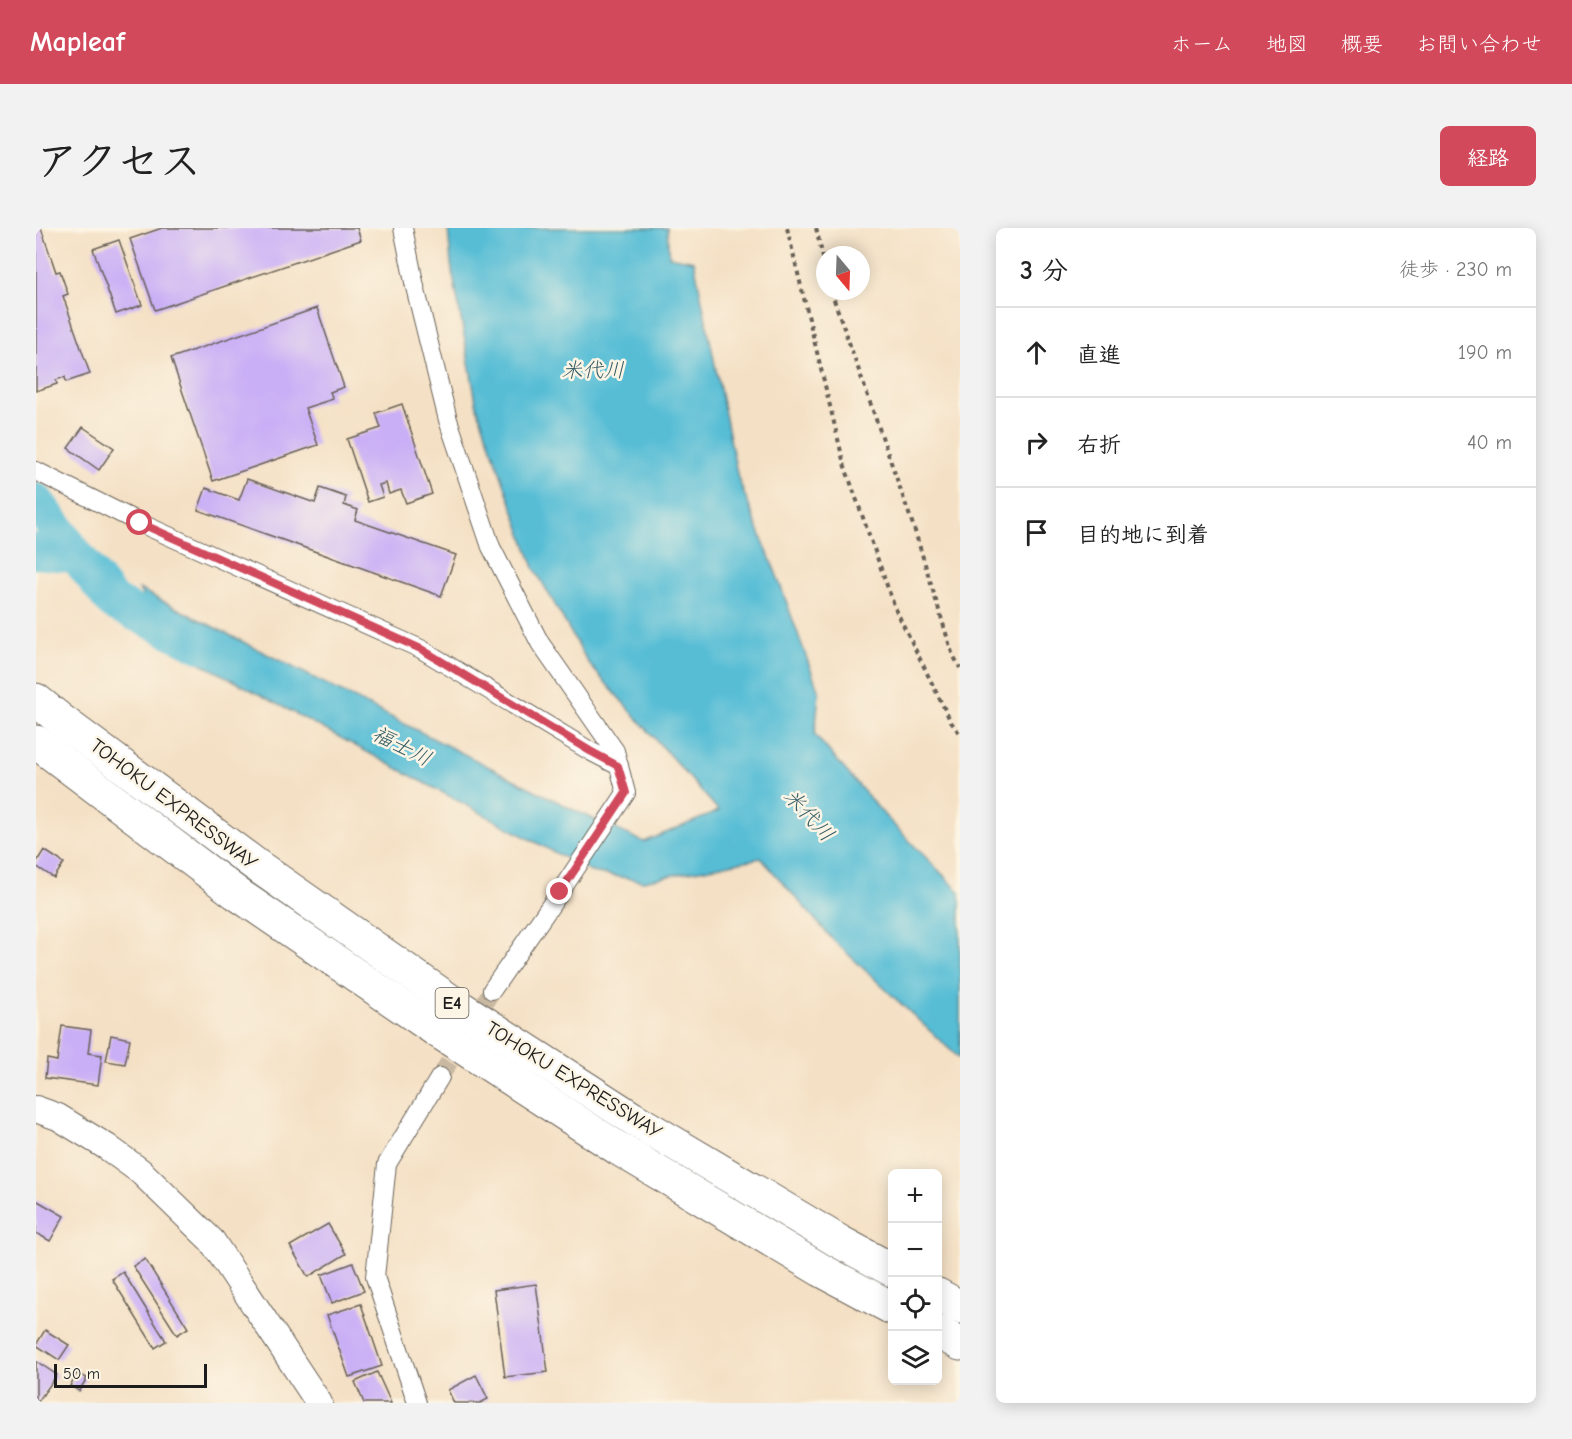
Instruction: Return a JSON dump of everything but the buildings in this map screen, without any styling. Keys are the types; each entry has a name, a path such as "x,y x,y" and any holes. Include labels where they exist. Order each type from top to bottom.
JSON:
{"highway":[{"name":"TOHOKU EXPRESSWAY","path":"36,700 256,866 452,1002 632,1118 840,1242 888,1268"},
{"name":"TOHOKU EXPRESSWAY","path":"36,742 236,892 435,1030 619,1149 821,1270 888,1306"},
{"path":"942,1297 960,1307"},
{"path":"942,1334 960,1344"}],"street":[{"path":"403,228 448,420 491,547 540,643 615,751 626,793 492,990"},
{"path":"36,471 140,523 421,649 618,766"},
{"path":"417,1403 375,1276 387,1164 440,1077"},
{"path":"36,1109 58,1117 116,1153 140,1172 212,1241 319,1403"}],"path":[{"path":"788,228 844,464 895,608 951,722 960,734"},
{"path":"816,228 820,246"},
{"path":"834,300 914,528 952,652 960,668"}],"water":[{"name":"米代川","path":"448,228 667,228 669,256 694,261 738,478 819,692 815,735 886,817 960,892 960,1059 834,941 761,858 643,881 591,872 167,645 139,589 574,810 644,842 719,811 589,664 534,568 477,407 451,264"}],"waterway":[{"name":"福士川","path":"36,501 113,602 200,645"},
{"path":"36,551 76,555"}],"tunnel":[{"path":"440,1077 492,990"}],"route":[{"path":"140,523 421,649 618,766 626,793 560,892"}]}
